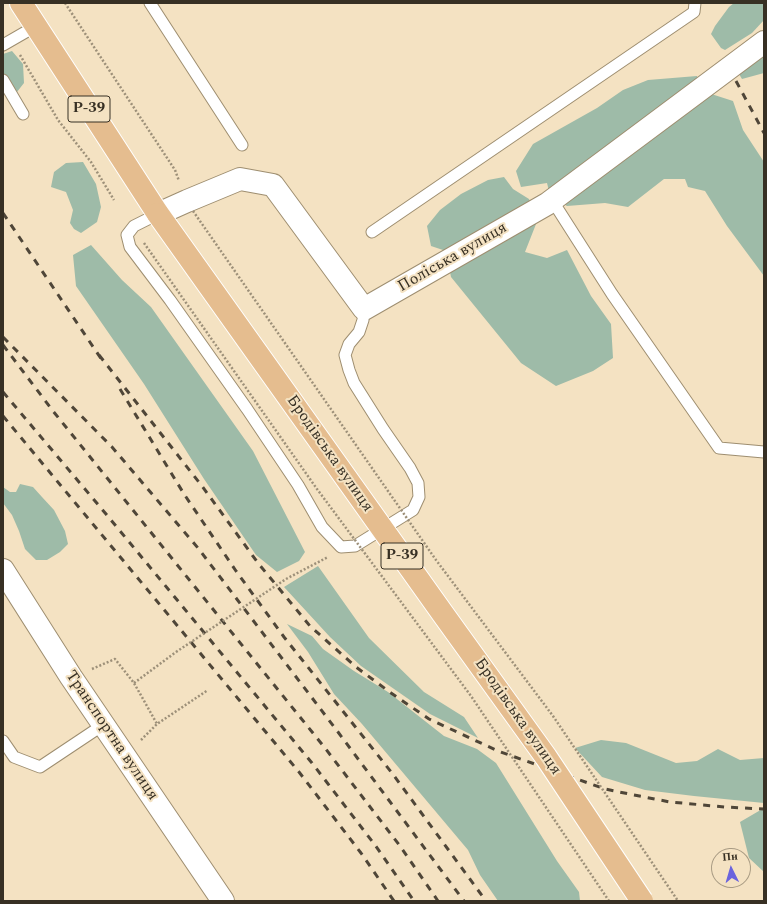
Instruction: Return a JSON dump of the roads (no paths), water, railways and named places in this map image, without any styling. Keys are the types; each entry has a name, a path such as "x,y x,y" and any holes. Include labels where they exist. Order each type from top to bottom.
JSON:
{"main road":[{"name":"Бродівська вулиця","path":"21,3 158,214 546,757 642,901"}],"street":[{"name":"Поліська вулиця","path":"364,309 552,200 764,42"},
{"path":"158,214 240,179 273,186 364,309"},
{"name":"Транспортна вулиця","path":"3,570 71,677 222,901"}],"lane":[{"path":"150,3 242,145"},
{"path":"372,232 694,12 695,3"},
{"path":"7,43 36,26"},
{"path":"3,80 23,114"},
{"path":"552,200 612,294 719,448 764,452"},
{"path":"158,214 134,226 127,235 130,247 170,300 247,409 298,485 322,527 341,547 354,546 413,510 419,497 418,483 410,468 354,383 349,370 345,355 349,344 359,332 363,320 364,309"},
{"path":"3,740 14,757 40,767 103,725"}],"railway":[{"path":"736,81 764,133"},
{"path":"3,213 102,360"},
{"path":"3,337 112,447 198,548 464,901"},
{"path":"3,345 53,411 325,748 400,846 438,901"},
{"path":"99,355 202,486 258,563 310,626 356,667 429,719 498,751 605,789 670,802 764,809"},
{"path":"120,389 184,494 236,571 284,637 392,773 486,901"},
{"path":"3,392 312,763 375,845 414,901"},
{"path":"3,416 299,772 361,853 394,901"}]}
